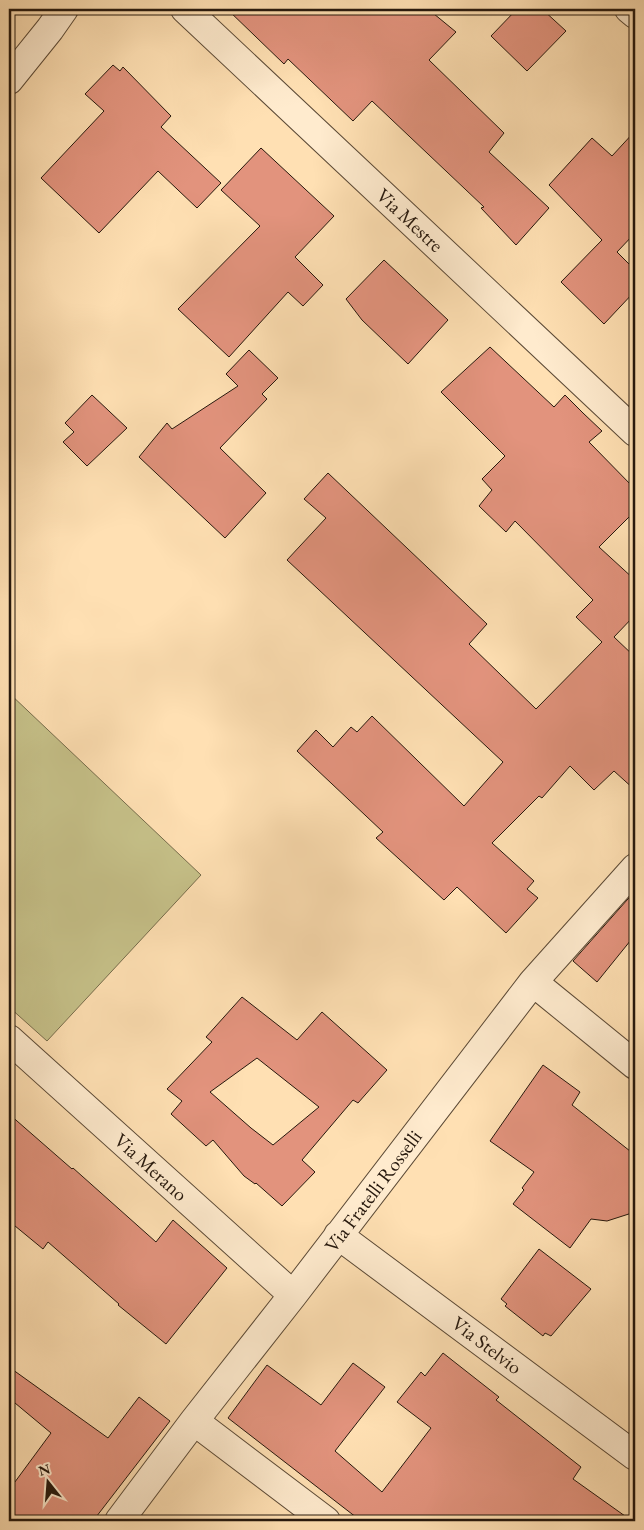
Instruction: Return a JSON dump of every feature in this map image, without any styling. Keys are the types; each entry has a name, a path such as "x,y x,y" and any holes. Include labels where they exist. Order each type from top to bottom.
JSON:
{"street":[{"path":"9,80 64,9"},
{"name":"Via Mestre","path":"185,9 635,432"},
{"path":"629,9 635,14"},
{"name":"Via Fratelli Rosselli","path":"119,1521 533,982 635,868"},
{"path":"533,982 635,1065"},
{"name":"Via Merano","path":"9,1039 293,1295"},
{"name":"Via Stelvio","path":"338,1235 635,1456"},
{"path":"194,1421 326,1521"}],"shaded area":[{"path":"9,693 201,875 47,1041 9,1007"}],"building":[{"path":"227,9 428,9 456,32 429,60 504,133 489,152 549,208 516,245 481,208 484,207 372,101 353,121 288,59 284,64"},
{"path":"517,9 542,9 566,31 527,71 491,36"},
{"path":"113,65 120,71 123,67 171,116 161,127 221,183 197,208 158,171 99,233 41,178 104,111 85,94"},
{"path":"635,131 635,233 617,252 635,270 635,291 604,324 561,282 602,240 549,185 592,138 612,156"},
{"path":"261,148 334,216 295,257 323,285 303,306 288,292 229,357 178,309 260,226 221,190"},
{"path":"384,260 448,320 408,364 362,320 346,299"},
{"path":"490,347 554,407 565,395 602,431 589,442 635,489 635,511 599,547 635,580 635,615 614,637 635,657 635,790 614,771 594,790 570,766 542,798 539,796 492,843 534,881 527,889 538,898 506,933 457,887 444,900 376,838 383,832 297,751 316,730 333,747 351,727 357,732 372,716 464,806 503,762 287,560 326,518 304,499 328,473 487,624 469,644 536,709 602,642 576,617 593,600 515,521 506,532 479,506 492,490 482,479 505,456 441,392"},
{"path":"249,350 278,378 262,394 267,399 220,448 266,493 225,538 139,457 167,423 172,429 238,386 226,374"},
{"path":"92,395 127,428 87,466 63,442 74,432 65,423"},
{"path":"635,891 635,935 597,982 573,961"},
{"path":"242,997 297,1040 322,1012 387,1070 358,1103 353,1100 302,1160 315,1172 282,1206 256,1183 244,1176 213,1140 206,1146 171,1114 182,1101 167,1089 212,1042 206,1037","holes":["257,1058 319,1107 273,1145 210,1092"]},
{"path":"543,1065 580,1092 572,1105 635,1155 635,1212 607,1221 591,1219 570,1248 513,1204 524,1190 522,1188 534,1172 490,1141"},
{"path":"9,1114 156,1242 173,1220 227,1268 166,1344 118,1305 48,1242 43,1249 9,1221"},
{"path":"539,1249 591,1289 551,1336 545,1333 543,1336 505,1306 507,1304 501,1299"},
{"path":"443,1353 499,1397 496,1400 581,1467 573,1479 632,1521 361,1521 228,1418 267,1365 321,1405 353,1363 385,1387 335,1451 382,1492 431,1428 397,1402 421,1372 425,1376"},
{"path":"9,1367 108,1438 139,1397 170,1421 93,1521 9,1521 9,1490 51,1433 9,1398"}]}
